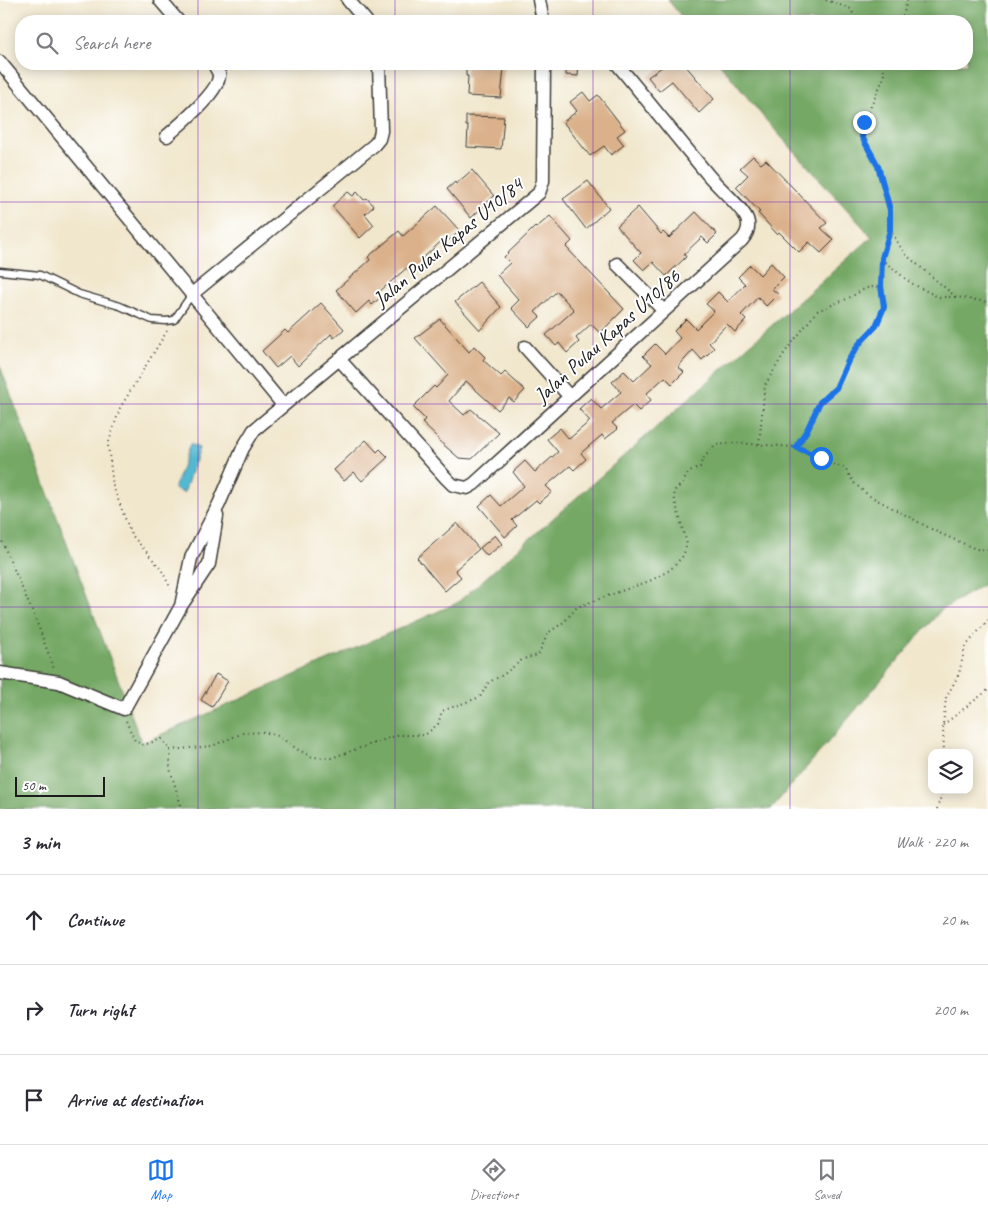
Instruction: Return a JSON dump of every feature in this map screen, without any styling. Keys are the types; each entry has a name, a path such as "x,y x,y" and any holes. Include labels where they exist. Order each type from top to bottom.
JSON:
{"street":[{"path":"160,0 173,15"},
{"path":"348,0 361,15"},
{"path":"540,0 542,15"},
{"path":"0,62 283,405"},
{"path":"167,136 217,85 219,75 217,70"},
{"path":"192,294 374,145 379,139 381,130 379,70"},
{"name":"Jalan Pulau Kapas U10/84","path":"220,504 243,448 254,430 540,193 543,181 544,70"},
{"name":"Jalan Pulau Kapas U10/86","path":"339,359 446,478 459,488 467,488 474,484 742,240 746,235 748,227 747,219 622,70"},
{"path":"617,264 664,312"},
{"path":"525,347 570,397"},
{"path":"0,673 59,682 124,709 181,606 209,564 220,504"},
{"path":"181,606 191,558 220,504"}],"lane":[{"path":"0,271 40,275 79,294 120,306 152,320 174,320 192,294"}],"path":[{"path":"826,0 850,10 853,15"},
{"path":"903,15 907,0"},
{"path":"796,447 807,430 820,402 836,388 848,361 859,344 876,326 884,307 881,286 882,258 890,230 890,210 878,166 862,137 864,122 884,77 883,70"},
{"path":"890,230 905,254 956,296"},
{"path":"882,258 911,284 938,297 956,296 988,302"},
{"path":"758,444 765,385 785,352 817,311 849,298 866,288 881,286"},
{"path":"174,320 120,408 108,445 113,486 131,534 160,570 181,606"},
{"path":"170,750 212,746 243,734 263,732 278,736 312,757 331,758 398,735 425,735 438,724 442,712 480,697 489,682 523,659 538,655 548,633 564,622 577,607 652,580 670,570 683,556 686,544 674,491 683,483 688,473 700,468 702,460 715,445 735,443 796,447 831,464 845,468 854,483 868,496 937,532 976,549 988,550"},
{"path":"0,537 36,620 59,682"},
{"path":"944,749 943,725 946,698 960,674 965,648 988,620"},
{"path":"943,725 988,690"},
{"path":"124,709 127,726 135,741 143,746 162,739 170,750 170,769 182,809"},
{"path":"938,809 942,794"}],"green space":[{"path":"668,0 988,0 988,582 941,610 771,809 0,809 0,366 142,743 457,603 872,237 765,119 725,70 973,70 973,15 680,15"}],"water":[{"path":"190,444 199,448 184,493 174,489"}],"building":[{"path":"466,70 504,70 501,98 467,96 468,76 466,76"},
{"path":"566,70 578,70 578,76 566,75"},
{"path":"658,70 689,70 714,99 699,113 672,81 659,91 648,77"},
{"path":"583,92 590,101 598,95 625,130 617,136 624,145 611,155 604,146 590,156 563,122 577,111 570,102"},
{"path":"466,116 504,117 501,149 467,147 468,126 466,126"},
{"path":"753,156 761,164 766,160 827,223 821,228 834,240 821,253 809,242 799,252 779,232 777,234 758,213 760,212 736,187 748,175 740,168"},
{"path":"472,170 494,196 471,218 447,189"},
{"path":"588,181 609,208 586,229 563,199"},
{"path":"348,192 353,196 357,192 364,200 367,198 374,206 365,214 374,225 360,238 332,206"},
{"path":"437,206 460,231 449,240 446,237 423,258 427,264 416,273 409,266 379,292 382,296 372,305 369,301 356,313 336,290 370,260 368,257 399,231 403,236"},
{"path":"638,207 661,234 663,232 669,238 696,212 717,234 708,243 702,237 684,254 686,257 666,276 653,262 644,270 634,260 641,253 617,226"},
{"path":"550,216 572,241 566,247 624,309 600,333 591,324 576,338 579,342 567,353 559,343 556,346 546,335 574,310 557,291 535,312 540,317 529,327 511,308 519,300 497,275 510,263 504,257 535,227"},
{"path":"771,263 784,277 772,289 778,294 766,306 758,297 741,315 746,320 735,332 727,324 709,343 714,348 702,360 693,350 678,367 684,372 672,384 665,377 646,394 651,400 639,411 633,405 612,423 618,429 605,439 602,435 581,453 586,459 574,470 570,466 546,486 552,492 539,503 536,500 512,520 517,526 505,537 479,506 491,495 501,506 524,486 513,472 525,461 535,472 558,452 547,439 560,428 569,439 590,421 579,409 591,398 601,409 621,392 612,382 624,371 634,381 652,364 643,356 655,344 665,354 680,338 674,331 686,319 696,329 714,311 706,304 718,292 728,302 745,284 738,277 750,265 760,275"},
{"path":"479,282 501,307 480,330 455,302"},
{"path":"321,303 344,329 334,338 331,334 298,366 290,356 276,368 262,351 285,330 288,333"},
{"path":"440,319 469,352 474,346 485,357 483,360 501,376 505,372 525,390 514,402 509,398 498,410 466,381 449,401 464,415 471,409 499,433 472,459 459,458 438,440 422,423 425,419 413,407 448,375 415,338"},
{"path":"366,440 377,452 380,449 388,457 362,481 354,472 344,481 334,470"},
{"path":"457,523 479,549 455,570 461,577 445,591 417,558"},
{"path":"495,535 502,544 487,556 480,548"},
{"path":"216,674 228,681 212,707 201,700"}],"route":[{"path":"821,458 796,447 807,430 820,402 836,388 848,361 859,344 876,326 884,307 881,286 882,258 890,230 890,210 882,187 878,166 862,137 864,122"}]}
